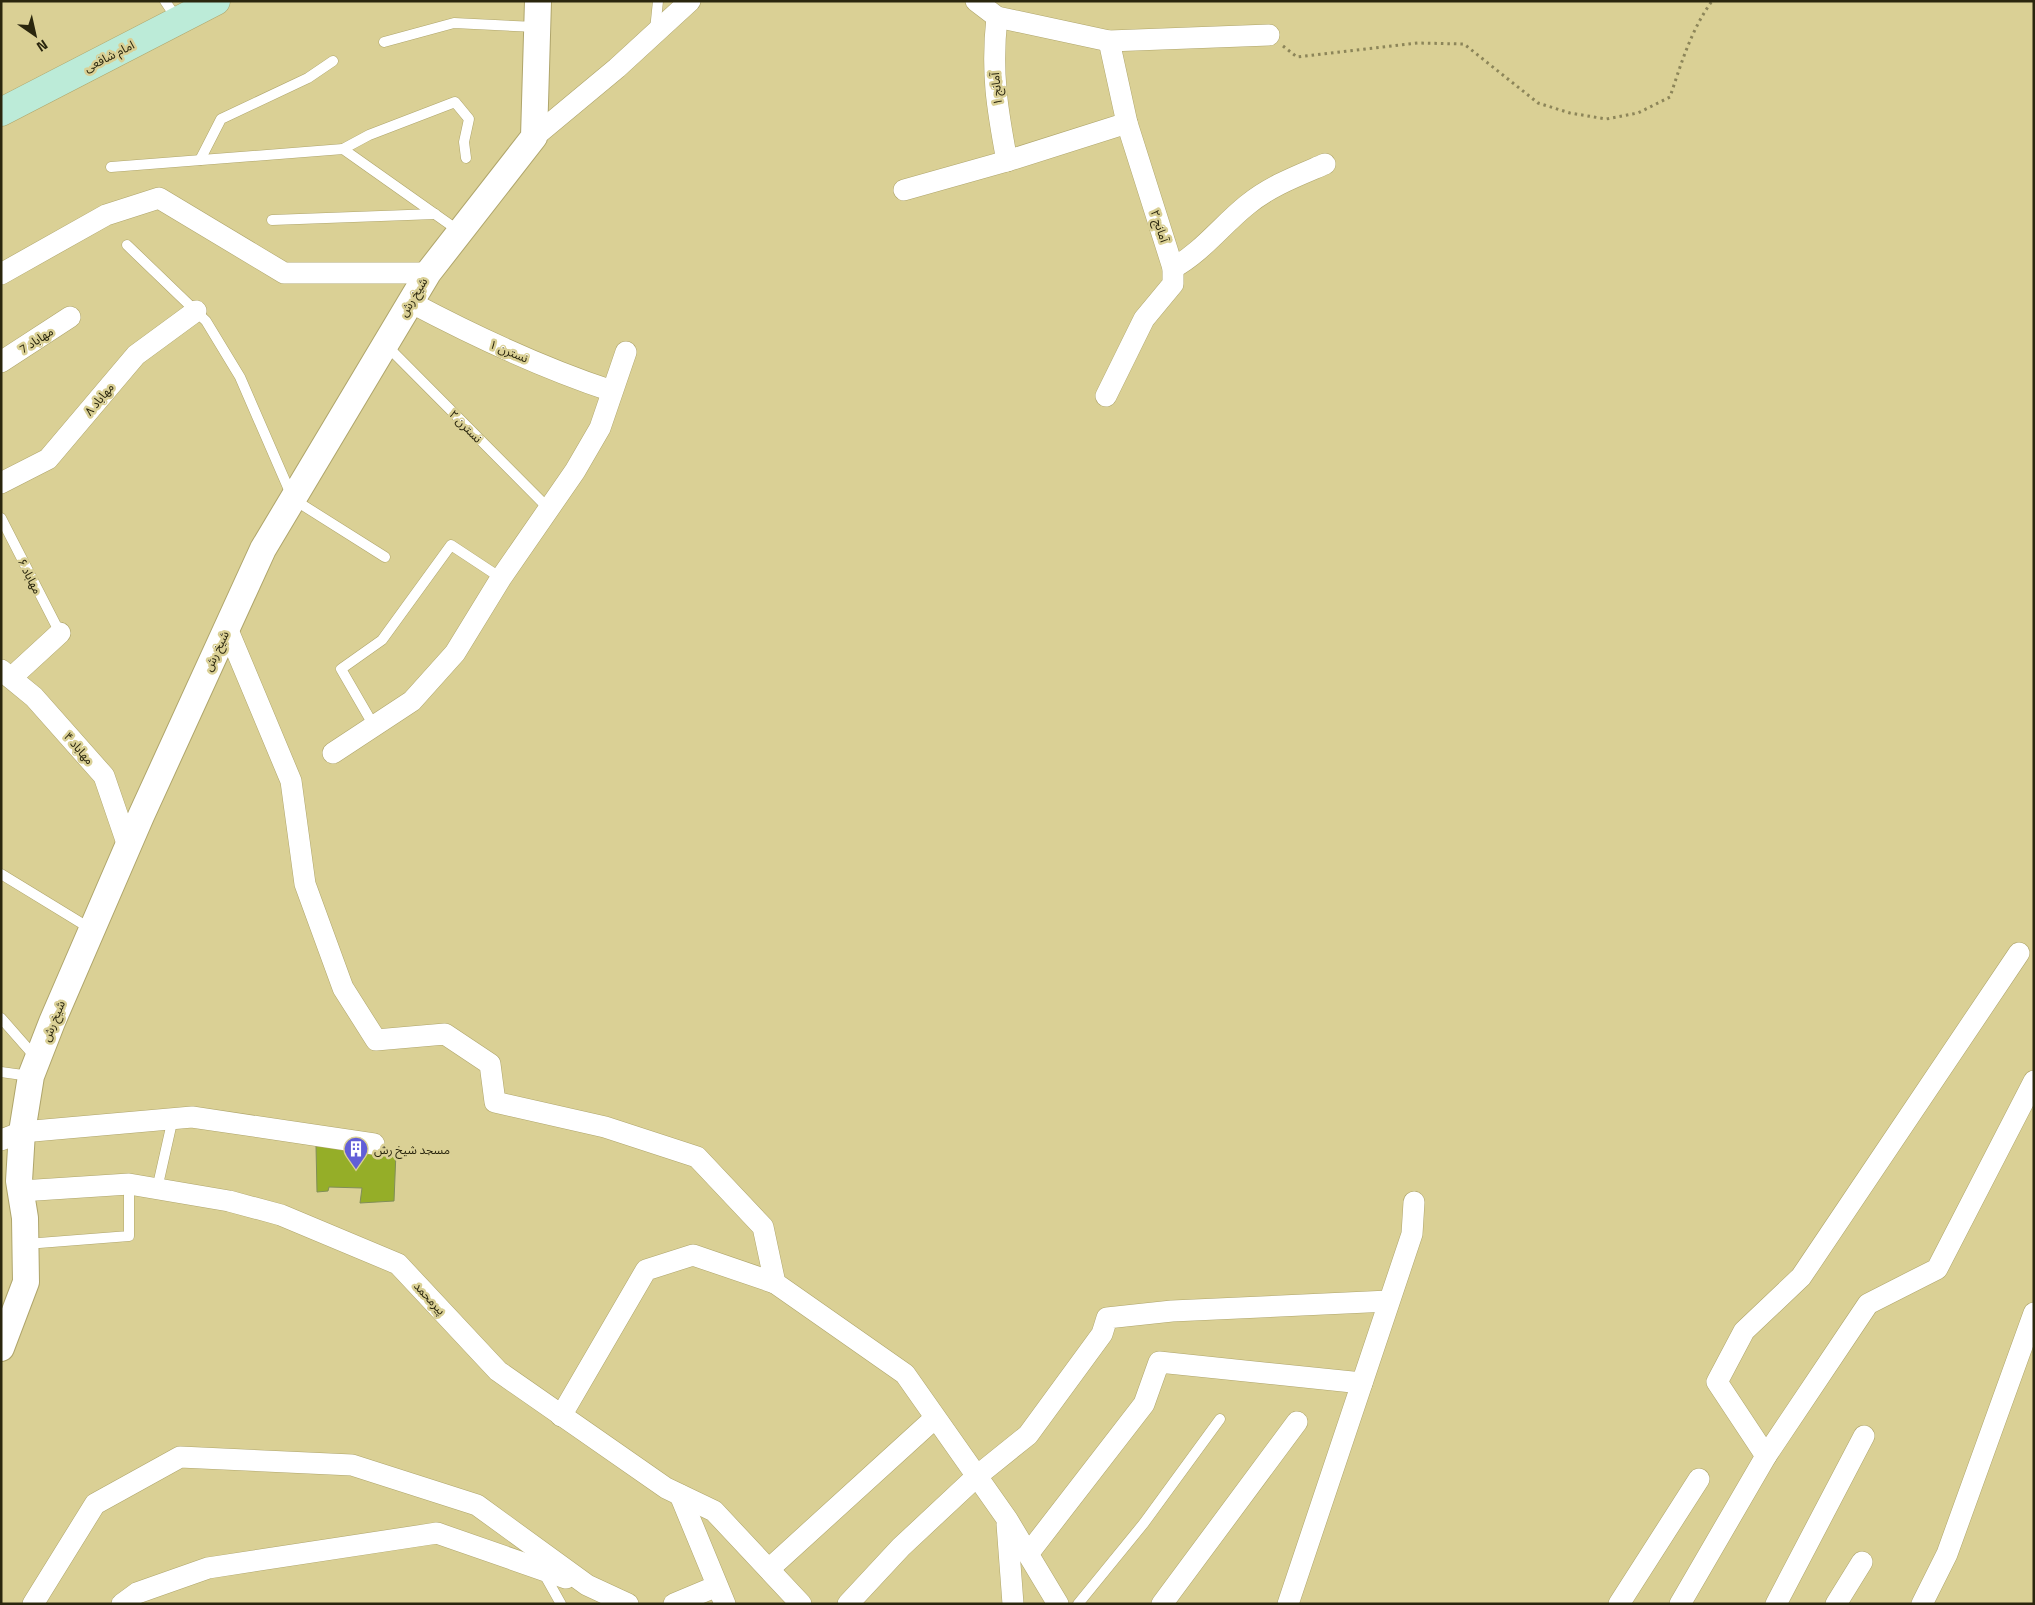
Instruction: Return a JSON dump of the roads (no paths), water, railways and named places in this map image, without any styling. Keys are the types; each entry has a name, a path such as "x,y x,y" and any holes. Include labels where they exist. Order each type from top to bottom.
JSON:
{"main road":[{"name":"امام شافعی","path":"1,112 172,11 216,1"}],"street":[{"path":"534,137 538,1"},
{"path":"534,137 690,1"},
{"path":"976,1 997,17 1109,42 1268,35"},
{"name":"آمانج ۱","path":"997,17 993,55 996,103 1007,162"},
{"name":"آمانج ۲","path":"1109,42 1127,123 1173,268"},
{"path":"904,190 1007,162 1127,123"},
{"name":"شیخ رش","path":"1,1348 26,1282 21,1191 12,1136 34,1068 128,846 263,549 428,273 534,137"},
{"path":"1106,396 1144,319 1172,284 1173,268 1189,259 1246,206 1272,186 1325,164"},
{"path":"1,274 106,215 159,198 284,273 428,273"},
{"name":"نسترن ۱","path":"410,302 486,342 582,381 612,391"},
{"name":"مهاباد ۸","path":"1,483 48,459 136,355 196,311"},
{"name":"مهاباد 7","path":"1,362 70,318"},
{"path":"333,753 412,702 456,652 501,578 548,508 576,471 600,428 626,352"},
{"path":"227,628 291,781 305,884 343,988 376,1040 446,1034 490,1064 495,1102 605,1127 697,1157 763,1227 775,1283"},
{"path":"6,674 60,633"},
{"name":"مهاباد ۴","path":"6,674 34,697 104,776 128,846"},
{"path":"1766,1456 1717,1382 1744,1331 1801,1277 2019,953"},
{"path":"1680,1604 1766,1456 1868,1304 1937,1269 2034,1081"},
{"path":"12,1136 192,1116 374,1144"},
{"name":"پیرمحمد","path":"21,1191 129,1184 229,1201 282,1215 398,1264 498,1371 666,1488 714,1511 802,1604"},
{"path":"1288,1604 1412,1234 1414,1202"},
{"path":"561,1416 646,1270 693,1255 775,1283 905,1374 1007,1519 1058,1604"},
{"path":"848,1604 901,1547 976,1476 1028,1435 1102,1334 1107,1318 1172,1311 1389,1301"},
{"path":"1922,1604 1947,1554 2034,1313"},
{"path":"1028,1554 1144,1404 1159,1362 1362,1383"},
{"path":"769,1569 935,1418"},
{"path":"1162,1604 1297,1422"},
{"path":"1776,1604 1864,1436"},
{"path":"32,1604 95,1504 180,1457 352,1465 477,1505 588,1585"},
{"path":"1619,1604 1699,1479"},
{"path":"674,1604 721,1595 680,1495"},
{"path":"1007,1519 1013,1604"},
{"path":"122,1604 138,1593 208,1568 437,1533 588,1585 628,1604"},
{"path":"1836,1604 1862,1562"}],"lane":[{"path":"655,33 658,1"},
{"path":"384,42 454,23 536,27"},
{"path":"200,160 221,119 308,78 333,61"},
{"path":"111,167 343,149 369,135 455,102 469,119 464,142 466,158"},
{"path":"343,149 460,232"},
{"path":"272,220 435,214"},
{"path":"127,246 206,321 240,377 293,499 385,557"},
{"name":"نسترن ۲","path":"385,344 548,508"},
{"name":"مهاباد ۶","path":"1,518 60,633"},
{"path":"374,726 341,669 382,640 451,544 501,578"},
{"path":"1,874 92,930"},
{"path":"1,1018 34,1068 1,1072"},
{"path":"157,1189 173,1118"},
{"path":"25,1244 129,1236 129,1184"},
{"path":"1078,1604 1144,1523 1220,1419"},
{"path":"541,1569 560,1604"}],"place":[{"name":"مسجد شیخ رش","path":"356,1170"}]}
